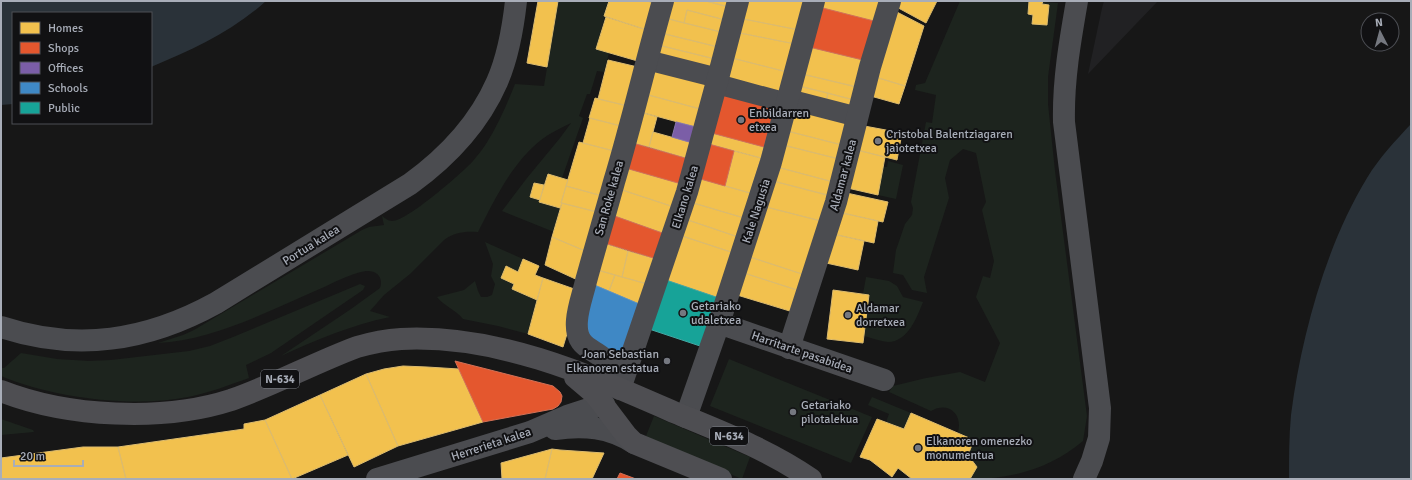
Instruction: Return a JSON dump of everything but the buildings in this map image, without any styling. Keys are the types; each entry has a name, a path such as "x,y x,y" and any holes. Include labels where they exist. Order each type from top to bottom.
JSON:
{"highway":[{"name":"N-634","path":"1,391 27,400 70,409 118,413 170,412 198,408 231,400 356,347 400,339 424,338 462,342 507,350 556,364 584,384 595,394 616,393 686,417 761,449 811,479"},
{"name":"N-634","path":"616,393 626,435 634,443 720,479"},
{"path":"772,456 779,469 782,479"}],"street":[{"name":"Portua kalea","path":"1,328 50,339 79,341 106,340 127,337 161,328 216,303 410,184 437,163 454,147 486,103 497,81 505,59 512,29 516,1"},
{"name":"San Roke kalea","path":"616,393 609,367 602,358 587,348 580,341 577,318 595,247 664,1"},
{"name":"Elkano kalea","path":"616,393 684,202 718,81 738,1"},
{"name":"Kale Nagusia","path":"686,417 720,323 772,162 814,1"},
{"name":"Aldamar kalea","path":"789,348 836,202 879,35 890,1"},
{"path":"1077,1 1065,77 1065,135 1100,408 1099,438 1092,461 1084,479"},
{"path":"647,60 788,101 858,117"},
{"name":"Harritarte pasabidea","path":"720,323 884,380"},
{"name":"Herrerieta kalea","path":"377,479 530,432 616,393"},
{"path":"530,432 565,427 586,426 609,430 634,443"}],"shaded area":[{"path":"1,1 266,1 226,31 182,54 152,67 152,12 12,12 12,104 1,105"},
{"path":"558,1 609,1 596,49 609,53 604,72 597,71 590,94 587,94 579,116 583,118 562,178 548,174 544,185 534,183 530,196 540,200 540,202 560,208 554,232 502,211 571,123 541,140 521,159 505,182 478,232 460,233 452,235 444,240 410,274 384,295 370,311 390,317 361,324 307,344 281,356 380,288 381,281 378,275 370,271 366,271 347,277 258,316 218,331 178,341 158,343 194,330 362,230 369,227 384,225 382,216 392,221 409,214 458,176 473,161 486,144 502,114 515,84 544,86"},
{"path":"960,1 1029,1 1028,14 1033,15 1032,24 1047,25 1049,5 1042,4 1042,2 1058,3 1048,77 1048,104 1055,171 1087,416 1083,441 1071,450 1045,465 1001,477 970,479 977,467 968,455 974,440 958,432 958,420 953,411 937,408 931,411 889,392 893,386 960,372 985,382 1000,343 976,297 983,276 990,278 994,261 982,210 986,202 976,153 963,149 950,160 945,178 949,198 924,277 927,293 912,290 903,275 893,273 896,250 905,224 912,215 913,208 911,202 926,122 932,123 936,95 915,90 916,85 925,83"},
{"path":"1104,1 1158,1 1088,74 1102,8"},
{"path":"1411,124 1411,479 1289,479 1290,423 1295,385 1301,354 1317,292 1339,232 1352,204 1382,156"},
{"path":"888,161 903,165 896,199 878,195 883,167 887,167"},
{"path":"485,242 523,259 518,272 506,266 501,278 514,284 512,289 537,300 528,334 463,319 437,297 464,290 475,281 481,297 492,295 495,284 491,276 493,264"},
{"path":"866,277 889,281 897,286 903,297 923,302 911,328 901,338 888,342 864,336 869,295 863,294"},
{"path":"360,284 365,286 363,290 271,353 246,365 249,378 219,389 196,395 166,400 142,401 93,399 45,390 22,384 1,376 1,368 4,368 21,353 57,359 89,361 189,351 210,346"},
{"name":"Getariako pilotalekua","path":"729,359 872,417 851,463 710,406"},
{"path":"872,397 911,413 904,429 886,422 889,414 868,405"},
{"path":"654,416 750,457 742,479 670,449 646,436"},
{"path":"1,419 33,430 34,432 1,435"}],"place":[{"name":"Enbildarren etxea","path":"741,120"},
{"name":"Cristobal Balentziagaren jaiotetxea","path":"878,141"},
{"name":"Getariako udaletxea","path":"683,313"},
{"name":"Aldamar dorretxea","path":"848,315"},
{"name":"Joan Sebastian Elkanoren estatua","path":"667,361"},
{"name":"Getariako pilotalekua","path":"793,412"},
{"name":"Elkanoren omenezko monumentua","path":"918,448"}]}
